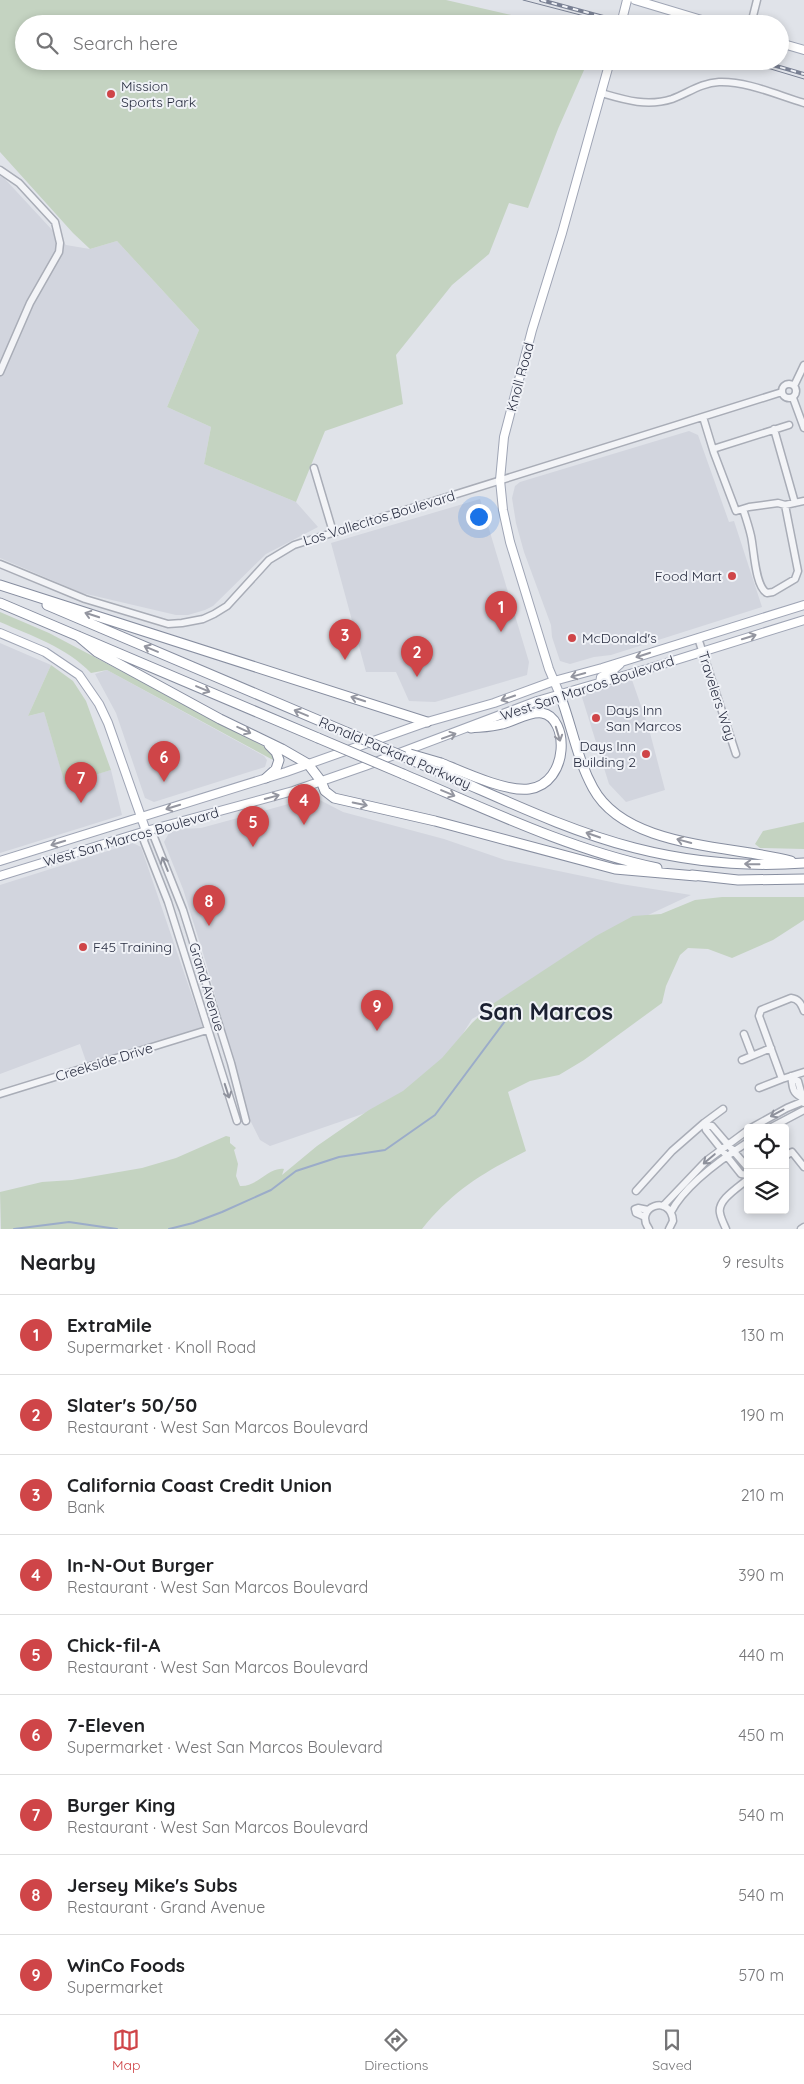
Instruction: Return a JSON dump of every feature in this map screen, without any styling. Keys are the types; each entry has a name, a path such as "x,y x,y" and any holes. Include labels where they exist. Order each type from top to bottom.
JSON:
{"highway":[{"path":"0,585 427,722"},
{"name":"Ronald Packard Parkway","path":"0,585 564,825 634,848 680,857 719,862 802,863"},
{"name":"Ronald Packard Parkway","path":"0,603 583,849 618,860 696,876 738,880 804,879"},
{"path":"78,636 97,652 308,764 321,781 325,791 334,798 435,821 615,869 696,876"},
{"path":"560,695 585,772 603,803 615,815 627,822 670,837 721,849 772,856 802,863"},
{"path":"378,746 440,763 509,788 528,789 546,782 553,775 561,758 561,742 554,720 544,713 534,713 502,724 471,728"},
{"path":"262,738 276,752 280,760 276,769 266,778"}],"main road":[{"path":"623,15 627,0"},
{"path":"635,0 685,15"},
{"path":"789,46 804,50"},
{"name":"Knoll Road","path":"560,695 554,682 510,542 503,510 500,480 504,437 532,330 562,233 607,70"},
{"name":"West San Marcos Boulevard","path":"0,861 266,778 427,722 494,703 554,682 804,605"},
{"name":"West San Marcos Boulevard","path":"0,876 146,831 283,794 471,728 537,701 804,620"},
{"name":"Grand Avenue","path":"0,633 45,652 79,675 99,704 108,723 146,831"},
{"path":"600,683 601,677 611,672 622,662"}],"street":[{"path":"753,15 756,0"},
{"path":"601,93 637,103 660,102 699,86 717,82 731,83 804,103"},
{"path":"0,170 19,183 57,226 60,243 58,252 30,303 0,372"},
{"path":"793,398 797,393 794,386 804,365"},
{"path":"793,398 786,398 782,392 786,385 794,386"},
{"name":"Los Vallecitos Boulevard","path":"0,564 94,602 168,624 192,622 214,614 227,606 269,560 294,545 782,392"},
{"path":"793,398 804,428"},
{"path":"703,417 736,511 778,503 785,505 804,501"},
{"path":"713,449 789,424"},
{"path":"774,429 795,503"},
{"path":"314,468 333,532"},
{"path":"743,509 752,537 755,564 762,588 768,593 795,579 798,571 785,505"},
{"name":"Travelers Way","path":"698,638 736,754"},
{"name":"Grand Avenue","path":"237,1121 168,902 144,841 146,831 154,837 183,910 220,1027 246,1121"},
{"path":"782,1078 759,1016 761,1010 791,998 795,998 801,1003 804,1011"},
{"name":"Creekside Drive","path":"0,1094 207,1030"},
{"path":"744,1034 752,1055"},
{"path":"742,1060 771,1048"},
{"path":"759,1088 782,1078 804,1072"},
{"path":"758,1124 803,1101 795,1094 790,1084 791,1077"},
{"path":"636,1192 655,1168 723,1109"},
{"path":"778,1124 804,1110"},
{"path":"705,1124 712,1126 744,1163"},
{"path":"705,1124 706,1130 741,1174 744,1174"},
{"path":"663,1206 706,1161 744,1133"},
{"path":"671,1212 701,1177 744,1145"},
{"path":"789,1154 792,1152 804,1167"},
{"path":"726,1229 720,1214 720,1208 723,1202 744,1183"},
{"path":"648,1229 647,1214 655,1206 663,1206 671,1212 673,1222 678,1229"},
{"path":"632,1207 638,1208 647,1214"},
{"path":"669,1229 673,1222"}],"shaded area":[{"path":"0,176 4,178 66,245 90,249 117,241 199,330 167,407 211,427 204,464 296,502 318,527 266,554 213,606 205,610 188,615 176,615 82,593 0,558"},
{"path":"689,431 698,435 729,522 734,521 762,607 611,655 594,657 570,664 560,661 552,637 551,625 524,552 516,523 512,498 515,486 520,482"},
{"path":"480,499 529,662 527,675 435,702 409,701 396,672 366,672 331,543"},
{"path":"0,643 51,665 28,716 44,712 65,783 111,770 122,815 0,853"},
{"path":"107,670 264,756 267,760 265,767 154,802 145,798 116,713 95,674"},
{"path":"632,680 649,729 665,790 626,802 609,784 581,694"},
{"path":"314,797 343,812 444,839 505,860 621,884 691,895 629,924 472,1019 454,1048 403,1100 270,1146 260,1140 250,1120 207,966 183,889 164,842 169,833 181,829 201,828"},
{"path":"133,843 141,847 203,1028 87,1064 80,1044 0,1074 0,885"}],"green space":[{"path":"0,0 446,0 511,15 15,15 15,70 584,70 558,129 528,208 509,203 489,254 452,285 396,355 403,404 325,431 296,502 204,464 211,427 167,407 199,330 117,241 90,249 73,233 0,152"},
{"path":"0,612 49,633 263,746 273,752 275,761 107,670 91,673 60,649 0,622"},
{"path":"51,665 73,681 86,701 111,770 65,784 44,712 28,716"},
{"path":"804,822 804,849 760,848 755,844 763,831"},
{"path":"722,897 804,897 804,920 773,940 732,958 708,949 688,948 680,955 666,986 662,1003 584,1060 559,1075 530,1081 508,1092 526,1151 496,1167 457,1193 422,1229 1,1229 0,1192 42,1182 72,1180 142,1168 176,1158 226,1136 230,1137 230,1143 236,1148 234,1150 238,1164 236,1176 240,1186 252,1183 278,1169 284,1169 282,1175 317,1146 369,1110 403,1091 442,1058 472,1023 491,1005 596,936 633,916 661,914 695,900"}],"waterway":[{"path":"169,1229 193,1223 222,1212 271,1190 296,1171 339,1157 385,1150 435,1115 517,1005"},
{"path":"14,1229 69,1222 117,1229"}],"tram line":[{"path":"523,0 580,15"},
{"path":"774,70 804,79"}],"railway":[{"path":"541,0 596,15"},
{"path":"789,70 804,74"}],"place":[{"name":"Mission Sports Park","path":"111,94"},
{"name":"Food Mart","path":"732,576"},
{"name":"ExtraMile","path":"501,632"},
{"name":"McDonald's","path":"572,638"},
{"name":"California Coast Credit Union","path":"345,660"},
{"name":"Slater's 50/50","path":"417,677"},
{"name":"Days Inn San Marcos","path":"596,718"},
{"name":"Days Inn Building 2","path":"646,754"},
{"name":"7-Eleven","path":"164,782"},
{"name":"Burger King","path":"81,803"},
{"name":"In-N-Out Burger","path":"304,825"},
{"name":"Chick-fil-A","path":"253,847"},
{"name":"Jersey Mike's Subs","path":"209,926"},
{"name":"F45 Training","path":"83,947"},
{"name":"WinCo Foods","path":"377,1031"}],"district":[{"name":"San Marcos","path":"546,1012"}]}
